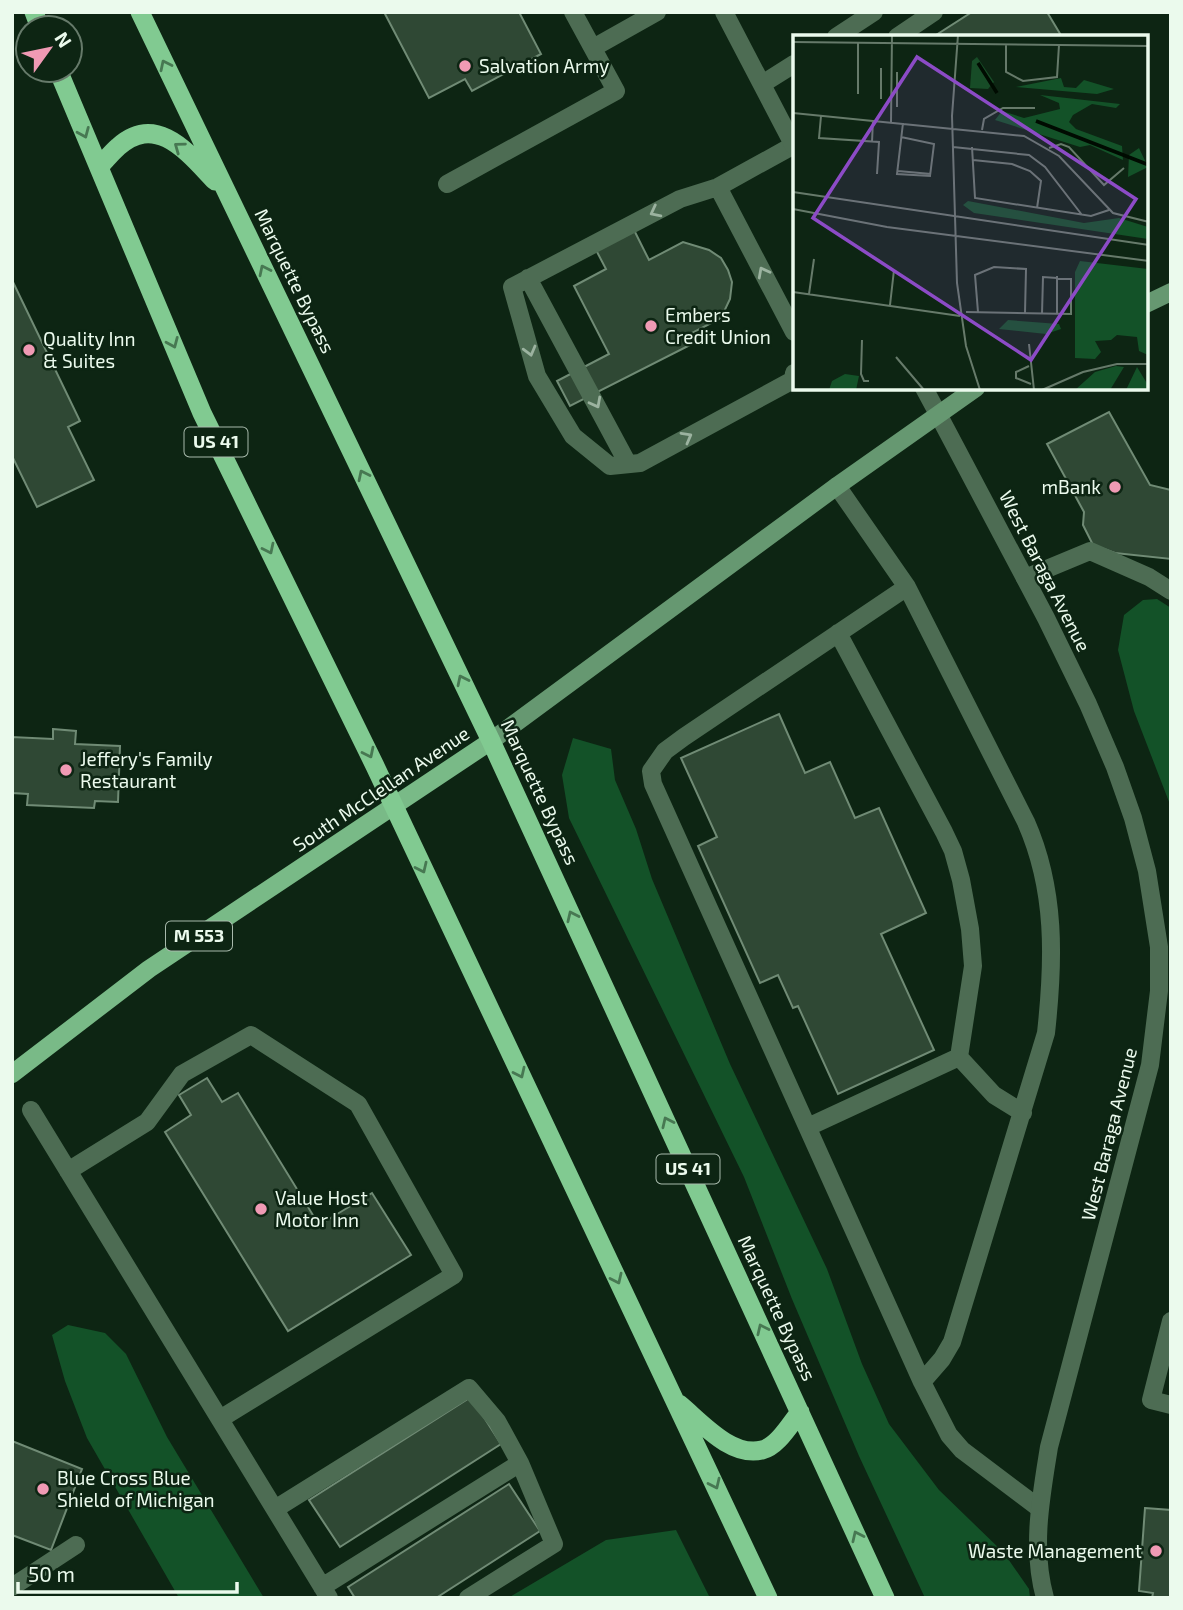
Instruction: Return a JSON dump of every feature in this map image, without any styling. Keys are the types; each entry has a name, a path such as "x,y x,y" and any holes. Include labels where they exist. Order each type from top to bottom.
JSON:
{"highway":[{"name":"Marquette Bypass","path":"140,12 491,741 885,1598"},
{"name":"US 41","path":"64,84 202,413 375,765 768,1598"},
{"path":"99,167 119,145 140,135 158,134 181,145 228,194"},
{"path":"676,1401 730,1445 744,1450 762,1450 777,1440 800,1412"}],"main road":[{"path":"1148,303 1171,292"},
{"name":"South McClellan Avenue","path":"12,1074 149,970 491,741 837,486 973,390"}],"street":[{"path":"447,184 616,91 573,12"},
{"path":"593,48 657,12"},
{"path":"724,12 793,144"},
{"path":"839,35 874,12"},
{"path":"900,35 934,12"},
{"path":"762,84 793,65"},
{"path":"793,147 718,187 680,199 512,286 537,376 573,436 610,466 640,463 793,380"},
{"path":"718,187 793,330"},
{"path":"528,278 628,464"},
{"name":"West Baraga Avenue","path":"925,390 1025,578 1088,704 1133,818 1147,871 1165,993 1150,1065 1057,1415 1040,1508 1038,1540 1045,1598"},
{"path":"837,486 907,587 1038,848 1051,908 1050,998 1046,1033 952,1342 942,1359 922,1382"},
{"path":"1025,578 1090,551 1149,577 1171,591"},
{"path":"907,587 684,737 665,751 651,771 653,784 922,1382 949,1435 962,1450 1040,1508"},
{"path":"838,634 944,832 958,870 970,929 973,967 959,1057"},
{"path":"68,1171 146,1122 182,1073 251,1035 358,1104 454,1275 220,1419"},
{"path":"959,1057 994,1095 1023,1113"},
{"path":"808,1126 959,1057"},
{"path":"31,1110 326,1592 520,1463"},
{"path":"1171,1321 1151,1400 1171,1405"},
{"path":"275,1509 469,1388 497,1421 520,1463 554,1544 468,1598"},
{"path":"12,1587 76,1545"}],"green space":[{"path":"1157,599 1171,608 1171,807 1134,711 1118,650 1124,615 1143,600"},
{"path":"573,738 611,749 615,780 636,829 652,879 730,1064 827,1269 862,1364 889,1424 939,1490 1004,1553 1029,1589 1030,1598 925,1598 859,1456 792,1299 744,1177 569,818 562,775"},
{"path":"68,1325 105,1333 126,1354 167,1437 264,1598 179,1598 87,1438 65,1381 52,1335"},
{"path":"676,1530 710,1598 508,1598 606,1540"}],"building":[{"name":"Salvation Army","path":"384,12 519,12 541,54 472,91 465,79 429,98"},
{"path":"972,12 1047,12 1061,35 936,35"},
{"name":"Embers Credit Union","path":"634,230 649,260 683,242 709,250 721,258 732,282 730,299 721,318 692,333 696,342 570,406 557,381 609,354 574,286 606,269 596,250"},
{"name":"Quality Inn & Suites","path":"12,280 80,421 68,427 94,480 37,507 12,456"},
{"name":"mBank","path":"1109,412 1150,485 1171,490 1171,559 1115,553 1093,545 1083,525 1084,512 1047,444"},
{"path":"779,714 805,773 830,762 855,818 879,808 926,913 881,934 934,1050 838,1094 798,1006 793,1008 778,975 760,983 698,846 717,837 681,758"},
{"name":"Jeffery's Family Restaurant","path":"53,729 76,731 75,744 120,746 118,802 95,801 94,808 27,805 28,794 12,793 12,737 53,739"},
{"name":"Value Host Motor Inn","path":"207,1078 222,1102 238,1093 319,1225 372,1193 411,1255 288,1331 165,1132 191,1115 179,1095"},
{"path":"471,1397 501,1444 340,1547 309,1500"},
{"name":"Blue Cross Blue Shield of Michigan","path":"12,1441 82,1469 51,1550 12,1535"},
{"path":"509,1484 540,1531 436,1598 355,1598 348,1587"},
{"name":"Waste Management","path":"1145,1508 1171,1510 1171,1598 1152,1598 1153,1593 1139,1591"}],"place":[{"name":"Salvation Army","path":"465,66"},
{"name":"Embers Credit Union","path":"651,326"},
{"name":"Quality Inn & Suites","path":"29,350"},
{"name":"mBank","path":"1115,487"},
{"name":"Jeffery's Family Restaurant","path":"66,770"},
{"name":"Value Host Motor Inn","path":"261,1209"},
{"name":"Blue Cross Blue Shield of Michigan","path":"43,1489"},
{"name":"Waste Management","path":"1156,1551"}]}
